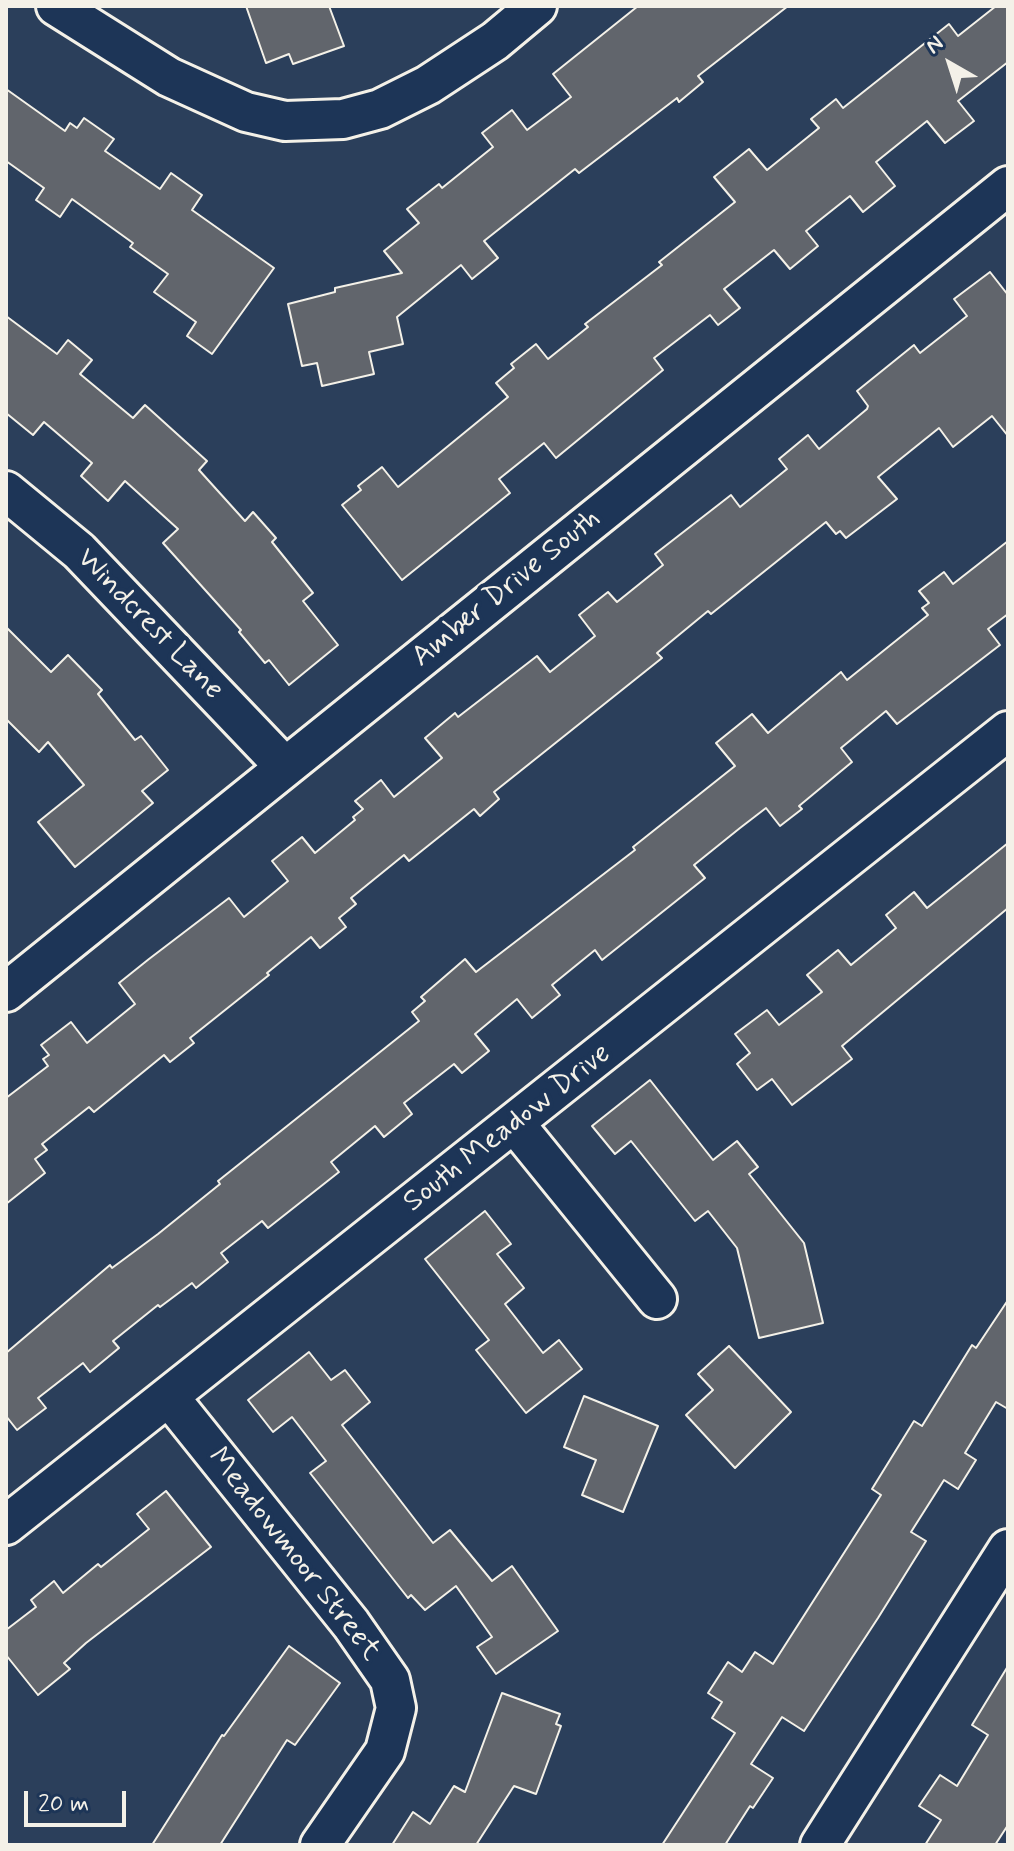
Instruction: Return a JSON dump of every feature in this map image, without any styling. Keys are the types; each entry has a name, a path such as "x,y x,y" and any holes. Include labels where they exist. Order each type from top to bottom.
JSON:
{"street":[{"path":"56,6 169,77 246,112 285,121 343,119 380,109 428,85 495,41 537,6"},
{"name":"Amber Drive South","path":"6,992 1008,186"},
{"name":"Windcrest Lane","path":"6,491 89,561 285,767"},
{"name":"South Meadow Drive","path":"6,1525 1008,731"},
{"path":"515,1124 657,1299"},
{"name":"Meadowmoor Street","path":"169,1397 351,1624 390,1680 396,1708 385,1751 320,1845"},
{"path":"820,1845 1008,1549"}],"building":[{"path":"246,6 329,6 344,46 293,64 289,54 266,63"},
{"path":"638,6 788,6 698,76 703,82 679,102 677,98 579,173 575,169 484,241 498,258 472,279 461,265 397,317 403,344 369,352 374,374 322,386 317,363 302,366 288,304 335,292 335,288 402,273 384,251 419,223 407,209 439,184 442,188 493,147 482,133 512,110 527,130 571,97 553,74"},
{"path":"996,6 1008,6 1008,62 958,101 974,121 945,143 927,121 876,162 895,186 863,212 850,196 806,231 818,246 790,269 774,250 724,289 740,308 718,325 710,315 654,358 663,370 556,458 544,443 499,479 510,493 402,580 342,505 361,490 358,486 382,467 398,487 508,397 496,383 514,368 511,364 536,344 548,359 588,327 585,324 662,265 659,262 735,202 714,177 749,149 767,170 819,128 811,119 836,99 843,108 949,24 958,36"},
{"path":"6,89 65,131 70,123 77,128 84,118 114,139 105,151 160,189 171,173 202,195 192,210 274,268 212,354 187,336 196,322 154,292 168,274 130,247 133,243 72,199 60,217 36,200 44,188 6,161"},
{"path":"990,272 1008,295 1008,436 992,416 953,447 939,428 878,477 897,499 846,538 840,531 836,534 826,522 711,614 708,611 657,653 662,658 494,792 499,799 480,816 474,809 409,861 404,855 351,898 356,904 339,918 346,927 320,948 311,937 190,1038 194,1043 170,1062 164,1055 94,1112 89,1107 42,1144 47,1150 35,1159 45,1173 6,1204 6,1098 48,1066 43,1059 49,1055 41,1045 71,1022 87,1043 135,1004 119,983 229,898 244,917 288,881 272,861 302,837 315,853 355,820 353,817 363,809 355,801 381,780 394,797 442,758 425,738 455,713 458,717 537,656 550,672 595,636 579,615 608,592 617,602 663,565 655,554 731,495 740,507 787,469 779,459 808,435 819,449 867,409 857,391 914,345 920,353 967,316 954,299"},
{"path":"6,316 57,354 68,340 92,360 80,374 133,418 145,405 207,461 199,470 245,521 253,512 276,538 272,542 313,593 303,601 338,645 289,685 269,660 265,663 239,632 241,630 163,543 178,529 125,481 108,501 81,476 92,463 44,422 33,435 6,413"},
{"path":"1008,541 1008,614 988,629 1000,645 897,724 886,711 841,748 852,762 799,806 802,809 780,826 766,808 740,828 694,865 705,878 602,960 595,950 552,985 560,995 532,1018 517,999 475,1034 489,1051 462,1073 454,1064 404,1103 412,1114 384,1137 375,1126 331,1162 339,1172 268,1228 262,1221 221,1253 228,1262 196,1288 192,1283 160,1307 158,1305 113,1341 119,1348 90,1372 83,1363 38,1398 46,1408 17,1430 6,1416 6,1353 110,1265 112,1268 158,1234 220,1184 218,1181 419,1021 412,1012 425,1001 421,997 465,959 476,972 635,850 633,847 735,766 716,743 752,714 768,733 841,672 847,680 928,615 922,608 929,603 919,591 944,572 953,584"},
{"path":"6,627 51,672 68,655 102,690 98,694 135,740 141,736 168,770 142,791 153,803 75,867 38,822 84,785 48,742 39,752 6,719"},
{"path":"1008,843 1008,908 842,1046 852,1059 792,1105 772,1079 757,1090 737,1064 750,1053 735,1034 767,1010 779,1025 822,992 807,975 838,950 851,965 896,928 886,915 914,892 927,908"},
{"path":"650,1080 713,1160 737,1141 758,1167 749,1174 804,1243 823,1323 759,1338 737,1248 708,1211 695,1221 631,1141 615,1154 592,1126"},
{"path":"485,1211 511,1244 497,1254 524,1288 505,1304 543,1353 559,1340 582,1369 526,1413 476,1350 489,1340 425,1259"},
{"path":"1008,1300 1008,1409 996,1402 965,1453 976,1460 958,1489 944,1480 911,1532 926,1541 878,1618 804,1731 782,1717 751,1764 773,1778 725,1845 662,1845 735,1733 712,1718 722,1702 708,1693 728,1662 742,1672 755,1652 773,1664 881,1495 872,1489 914,1421 922,1426 972,1345 976,1348"},
{"path":"729,1346 791,1412 735,1468 686,1415 713,1390 698,1374"},
{"path":"309,1352 331,1380 345,1370 370,1402 342,1425 433,1543 450,1530 492,1581 512,1566 558,1631 496,1674 477,1647 492,1637 456,1586 425,1610 411,1595 408,1598 310,1473 326,1461 292,1417 273,1432 248,1400"},
{"path":"584,1396 658,1426 623,1512 582,1495 596,1460 564,1447"},
{"path":"166,1491 211,1547 86,1643 64,1663 70,1669 38,1695 6,1655 6,1630 36,1607 31,1600 54,1581 63,1593 149,1529 137,1514"},
{"path":"289,1646 340,1683 295,1745 287,1740 220,1845 152,1845 222,1735"},
{"path":"1008,1666 1008,1825 995,1845 925,1845 941,1820 919,1806 940,1775 957,1786 988,1735 972,1725"},
{"path":"502,1693 560,1714 556,1724 561,1726 536,1794 514,1786 476,1845 392,1845 413,1812 430,1824 454,1786 465,1792"}]}
